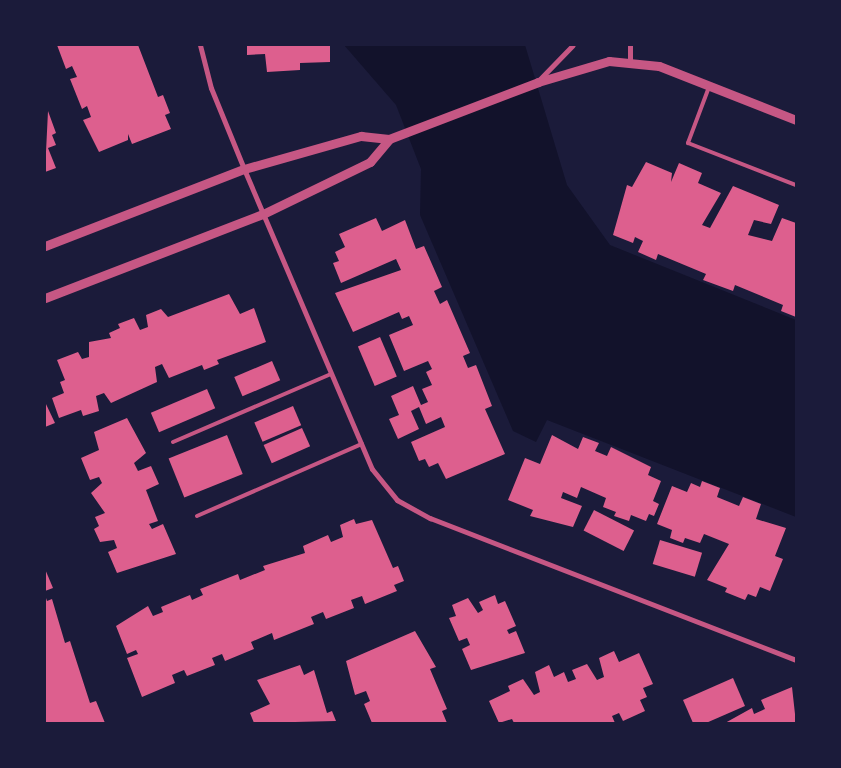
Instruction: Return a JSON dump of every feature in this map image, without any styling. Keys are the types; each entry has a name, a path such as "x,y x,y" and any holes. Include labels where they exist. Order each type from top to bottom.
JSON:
{"street":[{"path":"200,45 211,88 331,374 372,469 396,500 430,518 796,660"},
{"path":"538,82 573,45"},
{"path":"630,45 630,60"},
{"path":"45,246 244,169 360,136 389,139 582,67 630,60 709,86 796,120"},
{"path":"45,298 263,214 370,162 389,139"}],"lane":[{"path":"709,86 688,143 796,186"},
{"path":"173,442 331,374"},
{"path":"197,516 362,444"}],"shaded area":[{"path":"344,45 525,45 567,185 610,245 796,320 796,517 547,420 536,442 513,431 420,215 421,169 396,105"}],"building":[{"path":"57,45 138,45 158,97 163,95 170,113 165,115 171,129 132,144 128,134 128,140 99,152 83,120 91,117 87,106 82,109 70,79 77,77 72,66 66,69"},
{"path":"247,45 330,45 330,62 300,63 300,70 267,72 265,54 247,55"},
{"path":"48,111 56,133 52,135 56,145 48,148 56,168 45,172"},
{"path":"646,162 672,173 671,182 679,163 702,173 698,183 721,193 702,225 710,228 733,186 779,205 771,224 754,220 748,235 772,241 782,218 796,223 796,317 781,311 783,305 735,285 733,291 703,280 706,274 658,254 656,260 638,252 643,241 635,237 633,243 613,235 627,185 632,187"},
{"path":"376,218 382,231 405,220 416,249 424,246 442,287 434,291 440,304 447,300 470,353 463,356 468,368 476,365 492,406 485,409 505,454 446,479 438,463 429,467 425,459 419,461 411,442 445,427 441,417 426,424 419,407 411,411 419,429 398,439 389,419 399,415 391,396 413,386 421,405 428,402 422,389 432,385 426,372 432,369 428,361 404,371 389,335 413,325 409,316 402,319 399,312 353,332 335,293 401,270 396,259 341,283 333,263 339,261 335,252 345,247 339,234"},
{"path":"229,294 240,314 254,308 266,342 217,360 219,364 204,370 202,365 169,378 162,364 155,367 157,382 111,403 104,393 96,396 99,411 83,416 81,410 59,418 52,398 64,393 60,382 65,380 57,360 78,352 82,359 89,357 89,342 111,338 109,333 120,328 118,324 134,318 140,330 148,327 146,315 161,309 168,317"},
{"path":"380,337 397,377 375,386 358,346"},
{"path":"272,361 280,380 242,396 234,377"},
{"path":"207,389 215,408 159,432 151,413"},
{"path":"45,402 55,423 45,427"},
{"path":"293,406 301,425 263,442 254,422"},
{"path":"127,418 146,453 134,463 138,471 151,466 159,484 146,490 158,521 149,524 152,529 163,524 176,554 117,573 108,552 117,548 114,540 100,542 94,529 99,526 95,517 105,513 91,493 102,483 99,477 90,480 81,458 99,450 94,432"},
{"path":"302,428 310,446 272,463 264,445"},
{"path":"227,435 243,474 184,498 169,459"},
{"path":"552,435 578,449 583,437 599,443 595,451 607,456 611,447 651,467 648,475 661,481 653,501 659,504 654,516 649,514 646,521 631,515 629,521 614,516 616,512 603,507 606,498 581,487 577,498 563,492 561,498 582,506 573,527 530,516 533,510 508,500 525,458 540,464"},
{"path":"702,481 720,488 717,497 739,506 743,497 761,504 756,519 786,528 775,556 783,559 770,591 760,587 756,597 748,594 745,600 725,592 727,588 707,580 729,544 704,534 700,543 685,538 683,543 670,538 672,530 657,524 672,486 687,492 691,483 700,487"},
{"path":"594,510 634,530 624,551 584,530"},
{"path":"354,519 356,524 372,520 393,568 398,566 404,581 394,585 397,591 365,604 362,596 351,600 354,608 326,619 323,612 311,617 314,624 274,640 272,633 251,642 254,649 225,661 222,654 212,658 215,665 187,676 184,670 172,675 175,683 142,697 127,658 138,654 136,650 127,654 116,626 148,606 153,616 163,612 161,607 190,595 192,600 203,595 200,589 238,574 240,580 265,570 263,566 305,553 303,546 328,535 331,542 343,537 340,525"},
{"path":"660,540 702,553 695,577 653,564"},
{"path":"45,569 53,588 45,591"},
{"path":"45,595 47,601 52,599 65,643 70,641 90,703 96,701 105,723 45,723"},
{"path":"495,595 498,604 505,601 516,626 507,630 509,634 516,631 525,653 471,670 462,649 470,645 467,638 459,641 449,618 456,616 452,605 468,598 478,613 483,610 479,602"},
{"path":"415,631 436,667 430,669 447,709 442,711 447,723 372,723 364,704 370,701 366,691 355,695 346,661"},
{"path":"614,651 619,662 639,653 653,684 643,688 647,697 640,700 645,711 623,721 619,713 612,716 615,723 514,723 512,719 499,723 489,701 510,691 508,686 523,679 534,695 540,692 535,672 549,665 554,677 564,672 568,682 576,679 572,670 587,664 597,680 604,677 599,658"},
{"path":"300,665 304,675 314,670 327,713 332,711 336,721 254,723 250,713 270,704 257,680"},
{"path":"733,678 745,706 706,723 693,723 683,700"},
{"path":"792,687 796,723 725,723 752,708 754,714 765,709 761,700"}]}
